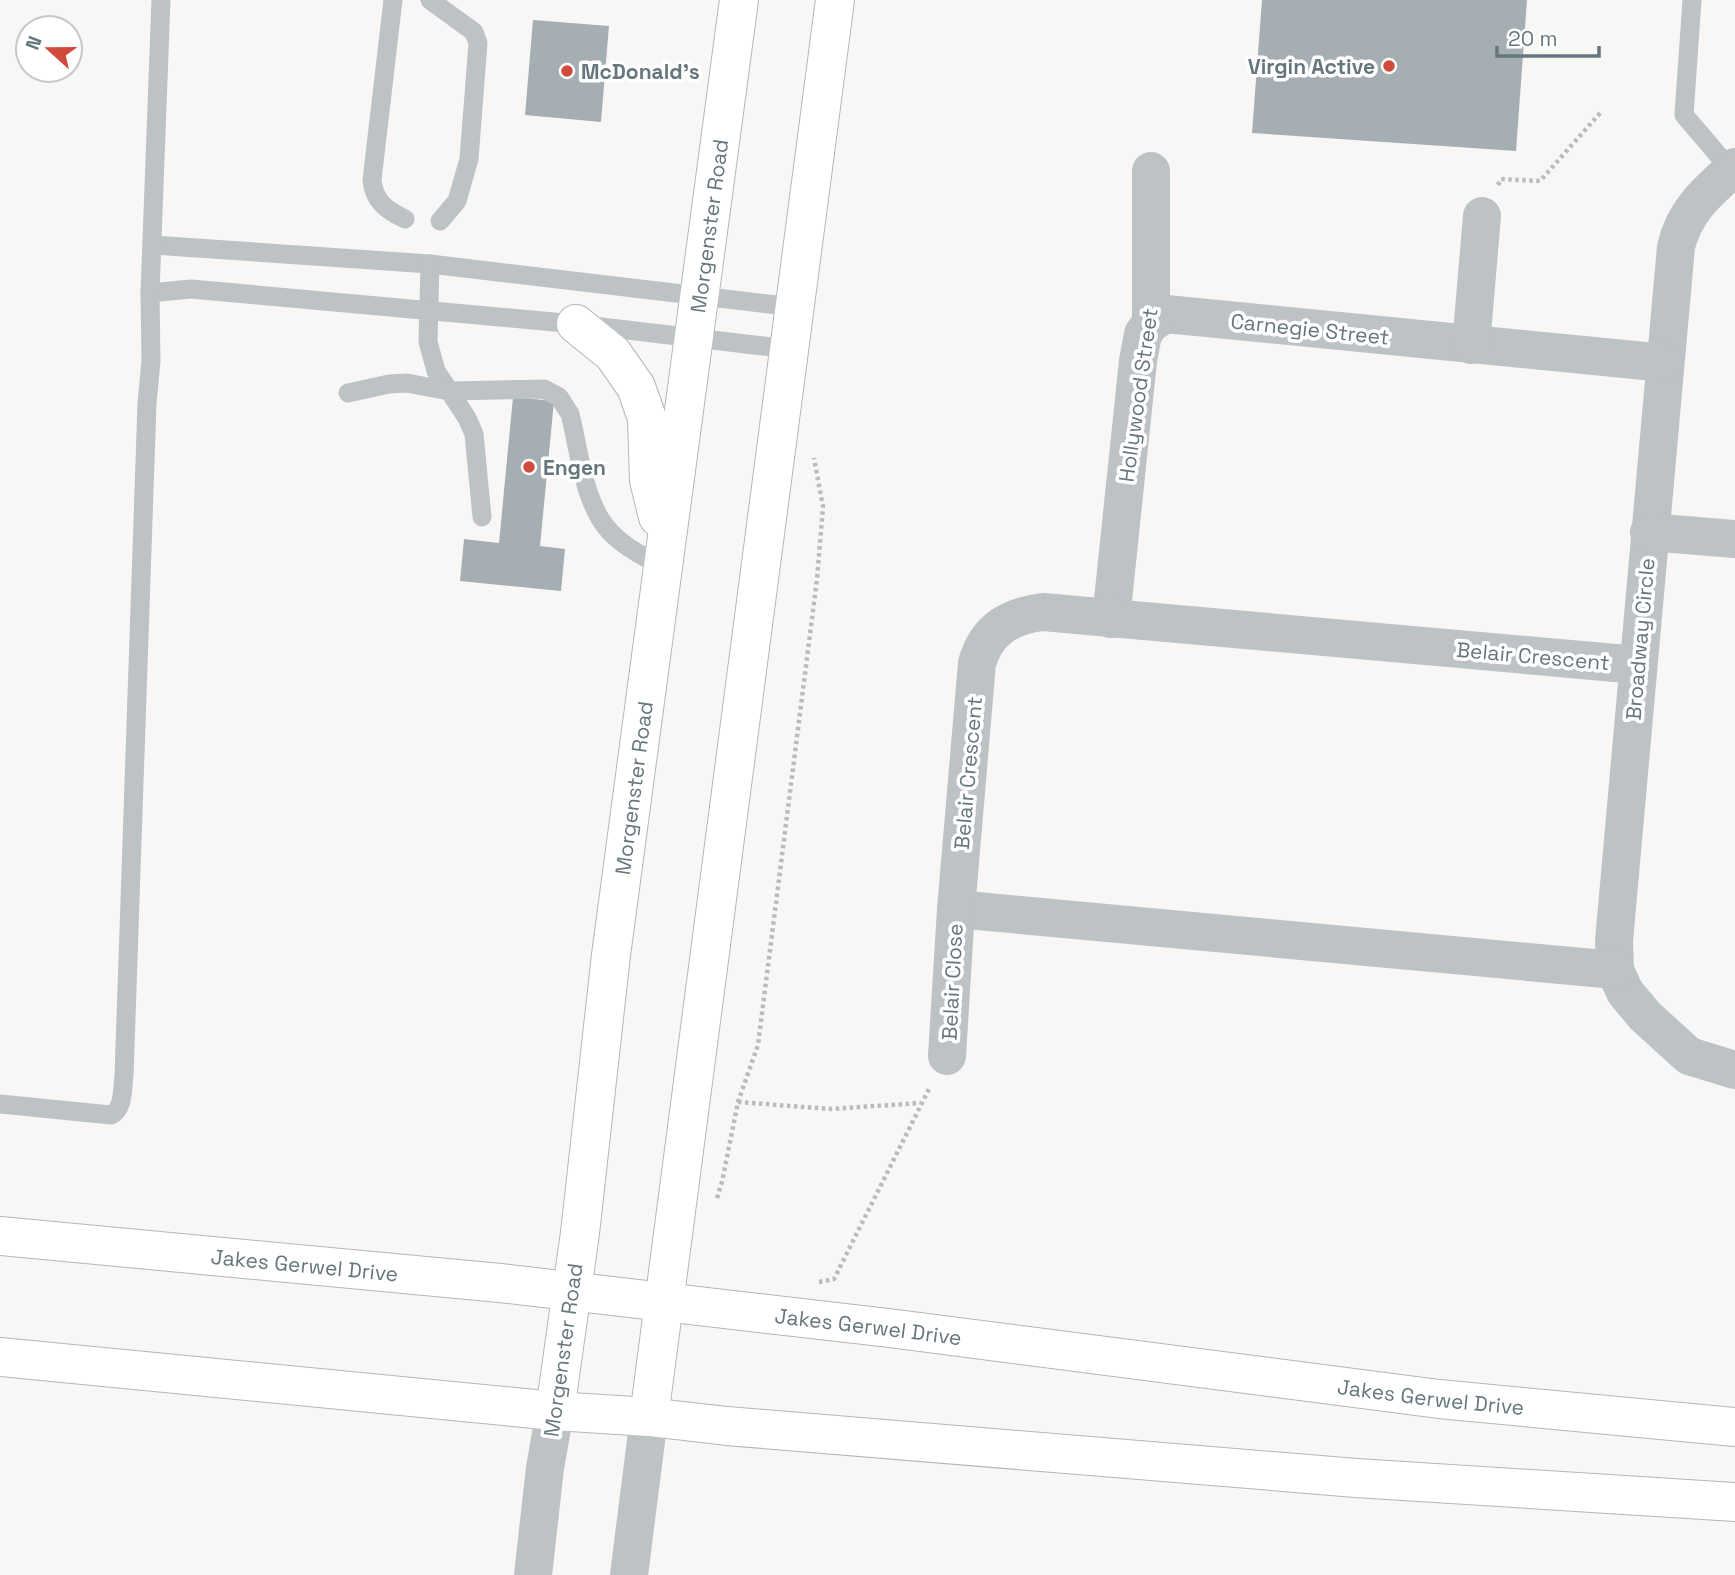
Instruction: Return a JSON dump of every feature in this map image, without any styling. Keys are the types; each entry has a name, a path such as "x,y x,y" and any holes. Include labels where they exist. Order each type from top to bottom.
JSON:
{"main road":[{"name":"Morgenster Road","path":"555,1411 572,1293 611,955 739,0"},
{"path":"649,1417 835,0"},
{"path":"576,324 613,354 636,387 647,418 649,480 664,557"},
{"name":"Jakes Gerwel Drive","path":"0,1236 500,1283 889,1328 1425,1397 1735,1427"},
{"path":"0,1357 727,1426 1343,1477 1735,1502"}],"street":[{"name":"Broadway Circle","path":"1733,169 1699,200 1680,232 1649,532 1614,941 1615,970 1625,992 1667,1038 1689,1056 1735,1070"},
{"name":"Hollywood Street","path":"1111,619 1138,361 1143,334 1151,323 1151,171"},
{"path":"1471,345 1482,216"},
{"name":"Carnegie Street","path":"1151,323 1166,314 1665,363"},
{"path":"1649,532 1735,539"},
{"name":"Belair Crescent","path":"956,909 977,663 990,636 1006,622 1043,612 1637,665"},
{"path":"956,909 1615,970"},
{"name":"Belair Close","path":"947,1056 956,909"},
{"name":"Morgenster Road","path":"533,1575 545,1468 555,1411"},
{"path":"629,1575 649,1417"}],"lane":[{"path":"0,1104 111,1115 120,1107 124,1076 146,429 151,361 150,293 161,0"},
{"path":"393,0 372,180 373,190 381,203 388,211 405,219"},
{"path":"430,0 474,32 478,43 469,159 457,201 440,221"},
{"path":"1692,0 1684,115 1733,169"},
{"path":"153,245 430,264 794,307"},
{"path":"430,264 428,342 436,371 474,434 482,517"},
{"path":"150,293 191,289 576,324 789,349"},
{"path":"348,393 407,383 449,391 544,388 559,397 570,414 592,504 606,528 626,546 664,557"}],"path":[{"path":"1482,216 1501,179 1540,181 1601,112"},
{"path":"714,1206 722,1182 738,1102 758,1045 817,579 823,507 814,460 815,448"},
{"path":"834,1279 920,1103 947,1056"},
{"path":"738,1102 831,1109 920,1103"}],"building":[{"name":"Virgin Active","path":"1262,0 1527,0 1516,151 1252,133"},
{"name":"McDonald's","path":"533,20 609,26 601,122 525,115"},
{"path":"513,397 554,401 540,546 565,549 561,591 460,581 464,539 499,543"}],"place":[{"name":"Virgin Active","path":"1389,66"},
{"name":"McDonald's","path":"567,71"},
{"name":"Engen","path":"529,467"}]}
